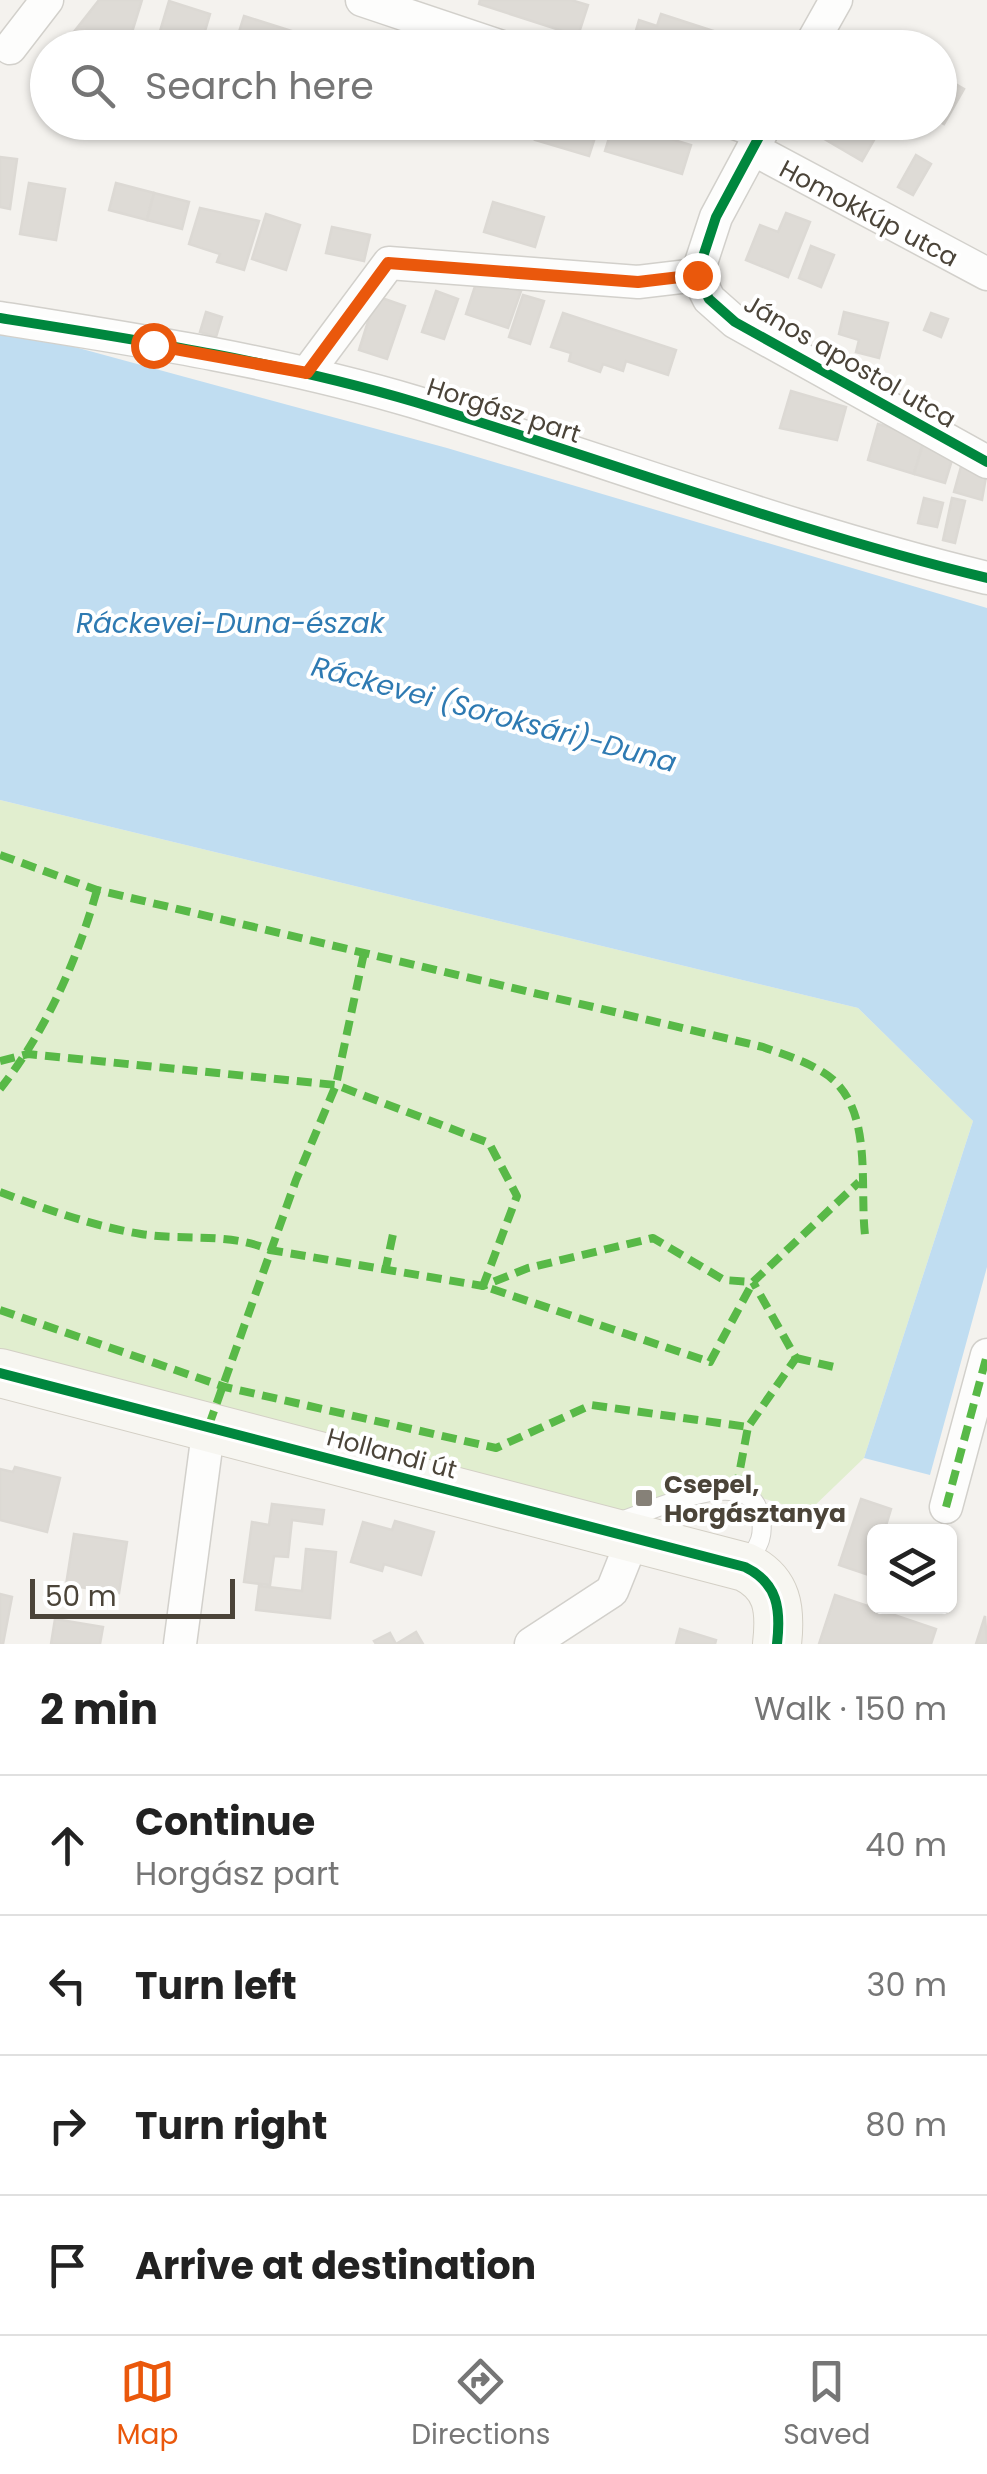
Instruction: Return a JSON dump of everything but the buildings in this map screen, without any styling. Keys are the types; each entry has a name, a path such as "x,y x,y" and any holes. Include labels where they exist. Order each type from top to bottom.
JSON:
{"street":[{"path":"10,48 47,0"},
{"path":"362,0 451,30"},
{"path":"819,30 836,0"},
{"path":"307,373 388,263 638,282 697,275 716,217 750,140"},
{"name":"Homokkúp utca","path":"766,140 987,274"},
{"name":"János apostol utca","path":"697,275 709,299 735,322 987,462"},
{"name":"Horgász part","path":"0,318 307,373 414,402 866,548 987,578"},
{"path":"946,1507 987,1354"},
{"name":"Hollandi út","path":"0,1373 618,1532 757,1575"},
{"path":"180,1644 209,1425"},
{"path":"531,1644 612,1591 618,1532"},
{"path":"757,1575 778,1600 776,1644"}],"lane":[{"path":"618,1532 708,1491 736,1490 755,1502 764,1524 757,1575"}],"green space":[{"path":"0,800 858,1008 973,1121 864,1458 808,1512 736,1490 602,1528 0,1373"}],"water":[{"name":"Ráckevei-Duna-észak","path":"0,335 49,340 447,448 987,608 987,1267 930,1475 864,1458 973,1121 858,1008 0,800"}],"marked path":[{"path":"0,855 97,890 763,1047 807,1064 838,1085 850,1102 861,1145 865,1235"},
{"path":"0,1089 32,1043 58,994 97,890"},
{"path":"209,1425 296,1180 336,1085 364,953"},
{"path":"0,1061 28,1054 336,1085 489,1143 517,1196 483,1286 710,1362 753,1282"},
{"path":"0,1192 123,1231 239,1241 270,1250 483,1286 528,1268 653,1238 724,1280 753,1282 859,1182"},
{"path":"385,1272 393,1234"},
{"path":"0,1310 225,1387 496,1448 591,1405 748,1427 796,1358 753,1282"},
{"path":"946,1507 987,1355"},
{"path":"796,1358 834,1367"},
{"path":"736,1490 748,1427"}],"cycle path":[{"path":"757,140 716,217 697,275 709,299 735,322 987,462"},
{"path":"0,318 209,353 364,388 843,539 987,578"},
{"path":"0,1373 745,1567 764,1581 775,1598 777,1644"}],"place":[{"name":"Csepel, Horgásztanya","path":"644,1498"}],"route":[{"path":"153,345 307,373 388,263 638,282 697,275"}],"water label":[{"name":"Ráckevei (Soroksári)-Duna","path":"494,714"}]}
